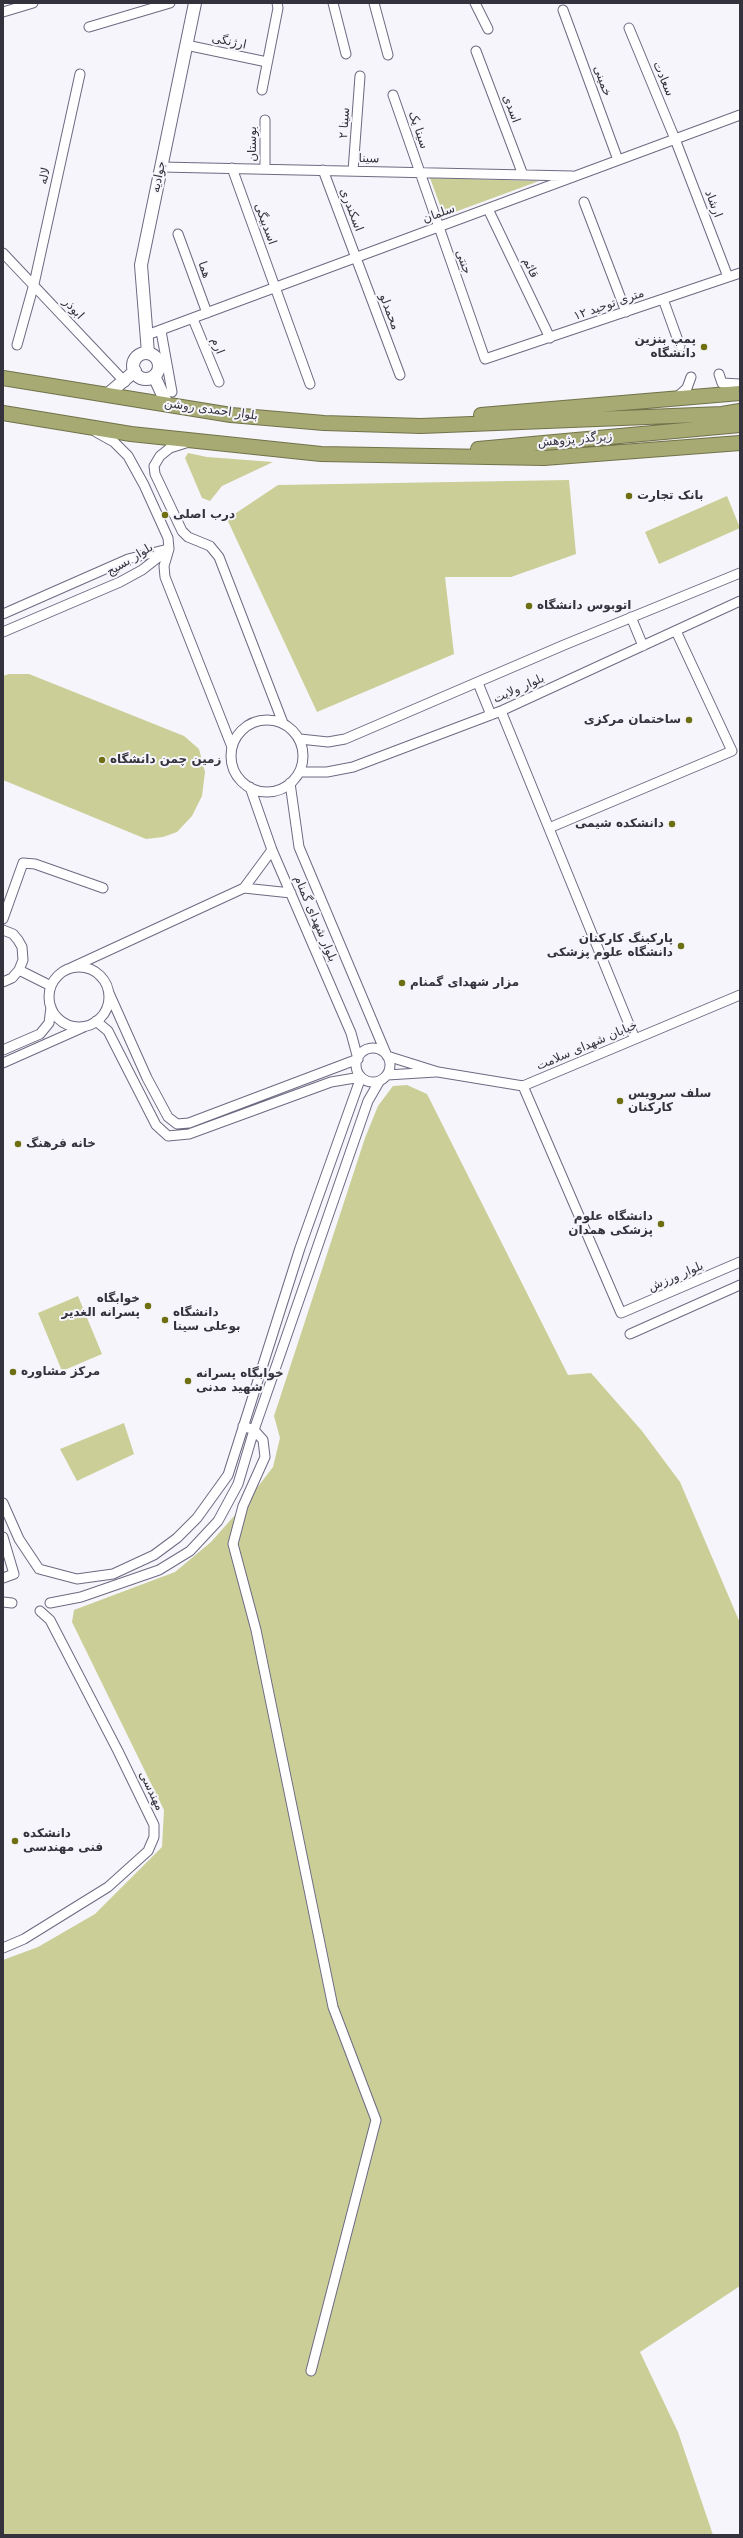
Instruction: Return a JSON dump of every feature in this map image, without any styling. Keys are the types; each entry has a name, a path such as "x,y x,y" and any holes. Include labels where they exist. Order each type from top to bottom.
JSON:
{"highway":[{"name":"بلوار احمدی روشن","path":"3,378 108,394 169,398 231,414 324,423 421,426"},
{"path":"421,426 492,413 740,393"},
{"name":"زیرگذر پژوهش","path":"421,426 722,414 740,411"},
{"path":"3,413 191,441 321,454 544,458 740,443"},
{"name":"زیرگذر پژوهش","path":"410,455 740,425"}],"main road":[{"name":"جوادیه","path":"148,353 141,265 195,3"},
{"path":"108,394 125,382 135,371 135,360 143,353 148,353 158,360 158,372 154,376 143,378 135,371"},
{"path":"154,376 169,398"}],"street":[{"path":"3,12 32,3"},
{"path":"89,27 170,3"},
{"path":"262,90 278,8 277,3"},
{"path":"333,3 346,54"},
{"path":"374,3 388,55"},
{"path":"475,3 488,29"},
{"name":"خمینی","path":"563,10 618,160"},
{"name":"سعادت","path":"629,28 675,139"},
{"name":"ارژنگی","path":"186,45 267,62"},
{"name":"اسدی","path":"476,51 523,175"},
{"name":"لاله","path":"17,345 34,284 80,74"},
{"name":"سینا ۲","path":"353,171 360,76"},
{"name":"سینا یک","path":"393,96 419,172"},
{"name":"سلمان","path":"147,335 740,115"},
{"name":"بوستان","path":"265,120 265,169"},
{"name":"ارشاد","path":"675,139 728,277"},
{"name":"سینا","path":"161,167 576,176"},
{"name":"اسدبیگی","path":"232,168 275,288"},
{"name":"اسکندری","path":"323,170 356,258"},
{"name":"جنتی","path":"419,172 485,359"},
{"path":"584,202 626,312"},
{"name":"قائم","path":"488,209 550,338"},
{"name":"هما","path":"178,234 207,313"},
{"name":"ابوذر","path":"3,253 34,284 125,382"},
{"name":"محمدلو","path":"356,258 400,375"},
{"name":"۱۲ متری توحید","path":"485,359 740,273"},
{"path":"275,288 310,384"},
{"path":"663,299 680,346"},
{"name":"ارم","path":"193,319 219,382"},
{"path":"161,331 169,398"},
{"path":"719,374 722,383 740,384"},
{"path":"674,399 687,388 691,376"},
{"path":"76,425 106,437 128,456 144,485 168,538 169,549 164,566 165,576 232,747 233,768 238,777 250,787 265,792 276,791 290,784 300,772 303,761 300,739 294,730 283,723 268,719 256,721 245,726 237,735 232,747"},
{"path":"191,441 170,448 160,456 154,466 155,474 182,531 188,537 210,546 219,557 283,723"},
{"name":"بلوار بسیج","path":"3,614 128,559 169,549"},
{"name":"بلوار بسیج","path":"3,632 120,582 142,570 169,549"},
{"name":"بلوار ولایت","path":"300,739 328,742 345,739 631,617 740,573"},
{"name":"بلوار ولایت","path":"300,772 327,772 353,767 502,711 740,601"},
{"path":"631,617 643,646"},
{"path":"549,828 732,751 676,631"},
{"path":"478,683 491,715"},
{"path":"502,711 635,1039"},
{"name":"بلوار شهدای گمنام","path":"290,784 299,847 387,1056"},
{"name":"بلوار شهدای گمنام","path":"250,787 272,850 351,1033 358,1059"},
{"path":"3,1050 40,1034 49,1023 51,986 64,971 244,888 272,850"},
{"path":"3,919 23,863 35,864 102,888"},
{"path":"244,888 291,893"},
{"path":"3,930 13,934 22,947 23,960 19,970 12,978 3,982"},
{"path":"64,971 73,967 92,970 106,984 147,1078 168,1117 177,1124 189,1123 358,1059"},
{"path":"19,970 51,986"},
{"path":"3,1063 96,1021 106,1009 109,993"},
{"name":"خیابان شهدای سلامت","path":"523,1086 740,995"},
{"path":"51,1007 64,1022 74,1026 84,1026"},
{"path":"96,1021 108,1031 156,1125 168,1136 189,1134 331,1082 361,1077"},
{"path":"379,1082 369,1082 361,1077 357,1068 358,1059 364,1051 374,1048 387,1056 438,1072 523,1086"},
{"path":"387,1056 390,1065 388,1075"},
{"path":"50,1603 81,1598 119,1586 159,1570 190,1551 218,1521 238,1484 254,1430 368,1102 379,1082 388,1075 438,1072"},
{"path":"3,1503 19,1539 39,1569 77,1579 113,1574 154,1555 177,1538 197,1518 228,1475 300,1248 361,1077"},
{"name":"بلوار ورزش","path":"523,1086 621,1313 740,1262"},
{"path":"630,1334 740,1285"},
{"path":"243,1426 254,1430 263,1440 265,1456 244,1506 233,1544 256,1630 333,2007 376,2120 311,2372"},
{"path":"3,1537 14,1574 3,1578"},
{"name":"مهندسی","path":"3,1948 24,1939 108,1887 148,1851 154,1837 154,1825 118,1751 50,1620 40,1612"}],"green space":[{"path":"430,178 539,181 444,216"},
{"path":"188,453 207,457 273,462 222,486 210,501 202,498 185,458"},
{"path":"569,480 576,554 511,577 445,577 454,654 317,712 227,519 278,485"},
{"path":"727,496 740,528 659,564 645,532"},
{"name":"زمین چمن دانشگاه","path":"9,674 29,674 184,736 199,749 205,772 202,796 192,816 177,832 163,837 146,839 3,780 3,676"},
{"path":"407,1085 427,1094 568,1375 591,1373 642,1431 680,1482 740,1623 740,2286 640,2352 678,2432 713,2535 3,2535 3,1960 38,1947 95,1914 162,1847 164,1810 72,1622 74,1610 175,1572 211,1542 243,1506 273,1467 280,1438 274,1416 365,1138 378,1106 393,1086"},
{"path":"78,1296 102,1354 62,1371 38,1313"},
{"path":"124,1423 134,1454 77,1481 60,1449"}],"place":[{"name":"پمپ بنزین دانشگاه","path":"704,347"},
{"name":"بانک تجارت","path":"629,496"},
{"name":"درب اصلی","path":"165,515"},
{"name":"اتوبوس دانشگاه","path":"529,606"},
{"name":"ساختمان مرکزی","path":"689,720"},
{"name":"زمین چمن دانشگاه","path":"102,760"},
{"name":"دانشکده شیمی","path":"672,824"},
{"name":"پارکینگ کارکنان دانشگاه علوم پزشکی","path":"681,946"},
{"name":"مزار شهدای گمنام","path":"402,983"},
{"name":"سلف سرویس کارکنان","path":"620,1101"},
{"name":"خانه فرهنگ","path":"18,1144"},
{"name":"دانشگاه علوم پزشکی همدان","path":"661,1224"},
{"name":"خوابگاه پسرانه الغدیر","path":"148,1306"},
{"name":"دانشگاه بوعلی سینا","path":"165,1320"},
{"name":"مرکز مشاوره","path":"13,1372"},
{"name":"خوابگاه پسرانه شهید مدنی","path":"188,1381"},
{"name":"دانشکده فنی مهندسی","path":"15,1841"}]}
